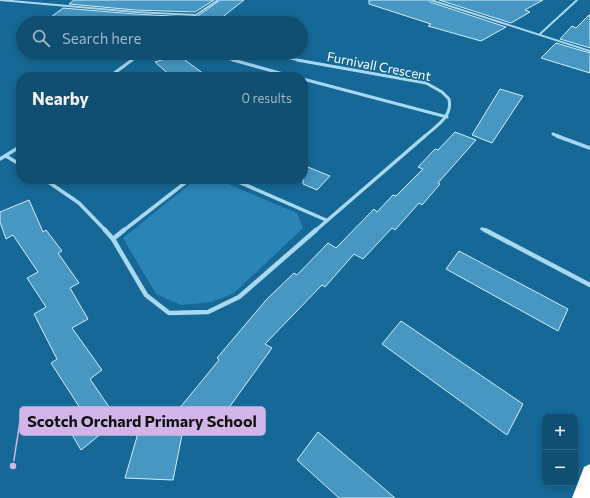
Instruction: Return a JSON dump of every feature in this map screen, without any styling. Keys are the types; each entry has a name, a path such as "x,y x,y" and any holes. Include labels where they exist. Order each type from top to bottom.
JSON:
{"highway":[{"path":"581,498 590,473"}],"street":[{"path":"0,0 127,11 195,15 218,0"},
{"path":"430,0 590,50"},
{"path":"540,34 577,0"},
{"path":"117,72 133,60"},
{"path":"231,60 275,72"},
{"name":"Furnivall Crescent","path":"297,60 426,83 442,90 450,99 450,110 447,116 308,80"},
{"path":"51,184 79,203 112,239 146,295 169,313 208,312 239,297 447,116"},
{"path":"553,134 590,148"},
{"path":"0,160 16,149"},
{"path":"6,156 16,162"},
{"path":"112,239 184,184"},
{"path":"243,184 326,220"},
{"path":"482,229 590,285"}],"shaded area":[{"path":"190,184 228,184 297,213 303,228 234,293 212,302 181,305 156,294 123,238"}],"building":[{"path":"74,0 214,0 195,12 135,10 69,4"},
{"path":"220,0 244,0 224,16 198,16"},
{"path":"369,0 429,0 430,2 506,27 481,41 428,26 431,24 369,4"},
{"path":"439,0 543,0 525,10 530,12 511,23"},
{"path":"63,8 170,16 52,16"},
{"path":"590,14 590,48 560,39 572,26 576,28"},
{"path":"556,43 590,53 590,73 541,58"},
{"path":"162,60 185,60 201,72 166,72 155,62"},
{"path":"500,89 523,96 492,143 472,135"},
{"path":"455,132 476,140 438,183 440,184 422,205 419,203 395,230 392,228 363,259 354,254 325,287 322,285 265,344 272,348 210,434 178,410 219,360 217,358 267,299 294,273 297,275 328,243 336,248 374,209 377,212 393,195 396,196 423,169 418,167 435,149 438,150"},
{"path":"308,167 330,176 317,190 303,184 308,184"},
{"path":"29,200 43,232 46,230 62,251 58,253 79,283 70,288 88,319 72,328 102,370 90,379 118,420 81,450 64,421 80,408 51,363 57,359 34,314 46,307 27,278 38,272 13,235 6,239 0,222 0,212"},
{"path":"459,251 568,309 558,331 446,269"},
{"path":"401,321 523,404 507,435 382,344"},
{"path":"318,432 395,498 339,498 297,460"},
{"path":"138,433 182,435 173,480 125,478"}],"place":[{"name":"Scotch Orchard Primary School","path":"13,466"}]}
